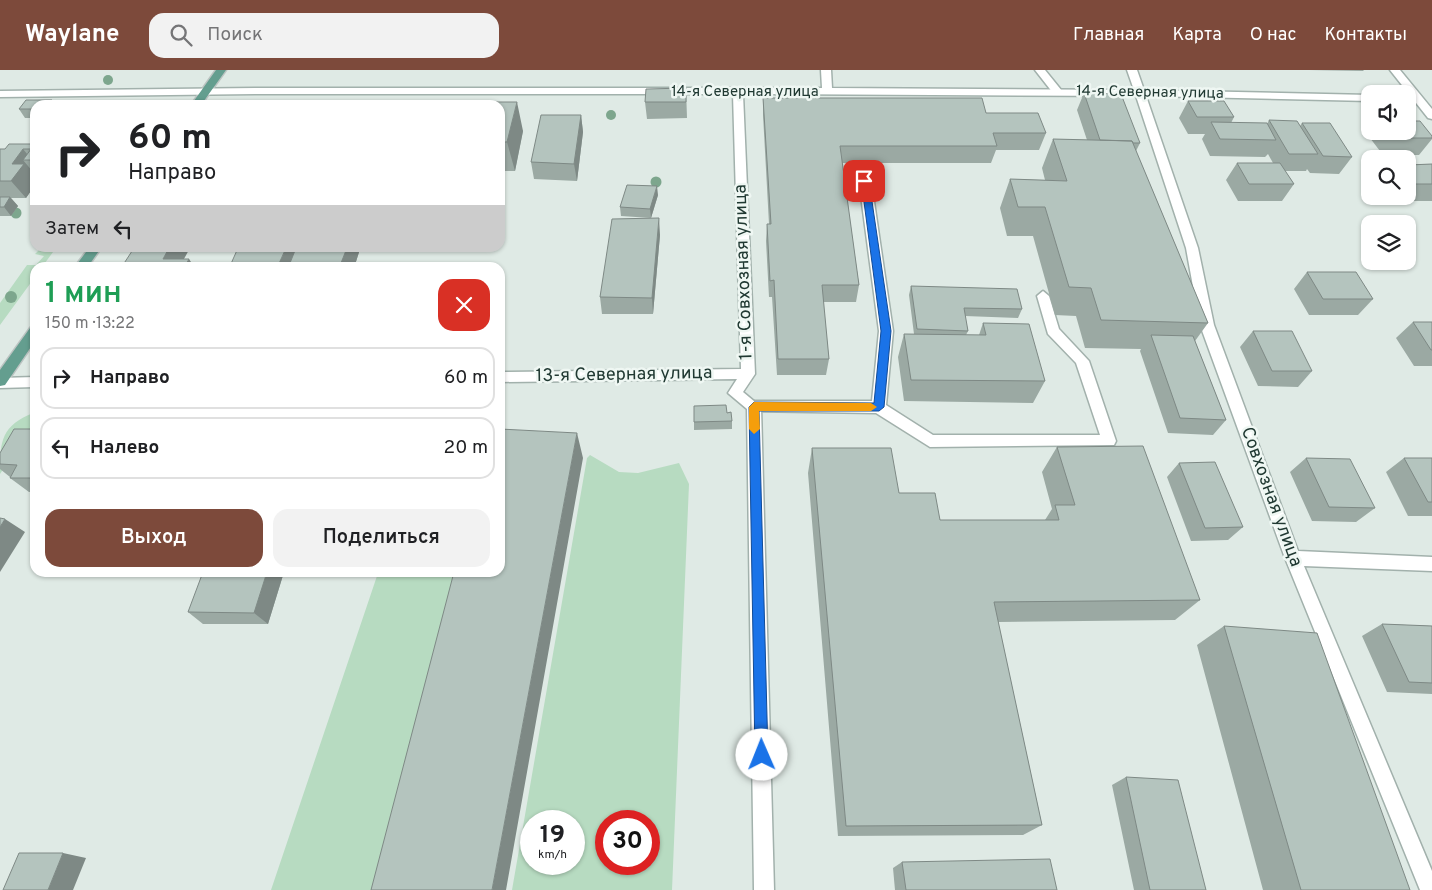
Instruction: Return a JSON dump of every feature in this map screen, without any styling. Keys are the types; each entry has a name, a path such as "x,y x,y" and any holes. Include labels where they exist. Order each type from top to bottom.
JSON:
{"main road":[{"path":"200,100 221,70"},
{"path":"0,382 30,338"}],"street":[{"path":"826,70 827,91"},
{"path":"1040,70 1057,91"},
{"name":"Совхозная улица","path":"1132,70 1192,248 1208,325 1293,558 1430,890"},
{"path":"1395,70 1404,85"},
{"name":"14-я Северная улица","path":"0,94 206,91 1057,91 1361,98"},
{"name":"1-я Совхозная улица","path":"738,92 748,374 735,393 754,407"},
{"path":"1416,99 1432,100"},
{"path":"1416,102 1432,116"},
{"path":"864,181 886,331 879,407"},
{"path":"764,890 754,407 879,407 930,441 1110,441 1082,361 1054,331 1043,296"},
{"name":"13-я Северная улица","path":"505,377 748,374"},
{"path":"0,382 30,382"},
{"path":"1293,558 1432,564"}],"green space":[{"path":"37,252 53,252 46,262 39,262 44,256 35,254"},
{"path":"27,265 30,265 30,284 0,325 0,303"},
{"path":"30,414 30,429 0,474 2,443 9,429"},
{"path":"590,455 619,472 638,473 679,463 689,484 672,890 512,890 520,844 520,875 585,875 585,810 526,810 587,458"},
{"path":"377,577 460,577 385,890 271,890"}],"building":[{"path":"686,88 686,102 645,102 646,89"},
{"path":"1084,93 1121,94 1140,143 1100,140"},
{"path":"763,98 982,98 986,113 1038,113 1046,133 993,133 997,146 840,146 859,285 822,285 829,359 778,359 774,280 770,281 767,224 771,224"},
{"path":"26,100 30,100 30,109 19,109"},
{"path":"1188,101 1224,101 1234,117 1197,117"},
{"path":"505,102 517,102 507,142 505,142"},
{"path":"541,115 581,115 574,164 531,162"},
{"path":"1269,120 1297,121 1318,154 1289,154"},
{"path":"1416,121 1420,121 1432,138 1416,138"},
{"path":"1211,122 1267,123 1276,140 1220,139"},
{"path":"1302,123 1330,123 1352,157 1323,156"},
{"path":"1053,139 1132,141 1208,323 1101,320 1091,288 1069,287 1045,207 1018,207 1010,179 1067,181"},
{"path":"9,144 30,144 30,149 23,149 12,164 24,164 11,181 0,181 0,149 5,149"},
{"path":"30,150 30,160 23,160"},
{"path":"1237,163 1280,163 1294,184 1249,184"},
{"path":"1432,164 1432,184 1416,184 1416,165"},
{"path":"627,185 657,186 650,209 620,207"},
{"path":"0,197 10,197 4,207 0,207"},
{"path":"659,218 652,298 600,297 612,219"},
{"path":"131,252 167,252 163,259 189,259 187,262 125,262"},
{"path":"236,252 284,252 280,262 232,262"},
{"path":"294,252 345,252 341,262 290,262"},
{"path":"1307,272 1356,272 1373,299 1323,299"},
{"path":"911,286 1017,289 1022,309 964,308 968,331 917,329"},
{"path":"1413,322 1432,322 1432,350 1431,350"},
{"path":"983,323 1029,324 1045,381 911,380 904,334 986,335"},
{"path":"1253,331 1292,331 1312,371 1272,371"},
{"path":"1151,335 1193,336 1226,420 1180,418"},
{"path":"726,405 727,413 731,412 732,421 694,422 694,406"},
{"path":"14,429 30,429 30,478 10,478 17,465 0,464 0,453"},
{"path":"505,429 577,433 492,890 371,890 453,577 505,577"},
{"path":"1143,446 1200,600 994,602 1042,825 846,826 812,448 891,448 899,493 935,493 940,520 1059,520 1055,505 1075,505 1057,447"},
{"path":"1306,458 1350,459 1375,508 1329,507"},
{"path":"1404,458 1432,458 1432,502 1428,502"},
{"path":"1215,462 1243,527 1205,528 1179,463"},
{"path":"0,518 5,519 0,527"},
{"path":"201,577 265,577 254,613 188,612"},
{"path":"1382,624 1432,626 1432,683 1409,682"},
{"path":"1224,626 1317,633 1410,890 1301,890"},
{"path":"1126,777 1178,780 1206,890 1150,890"},
{"path":"19,853 63,853 48,890 3,890"},
{"path":"1050,859 1057,890 906,890 902,862"}],"slow traffic":[{"path":"754,429 754,407 871,407"}],"route":[{"path":"762,755 754,407 879,407 886,331 864,181"}]}
